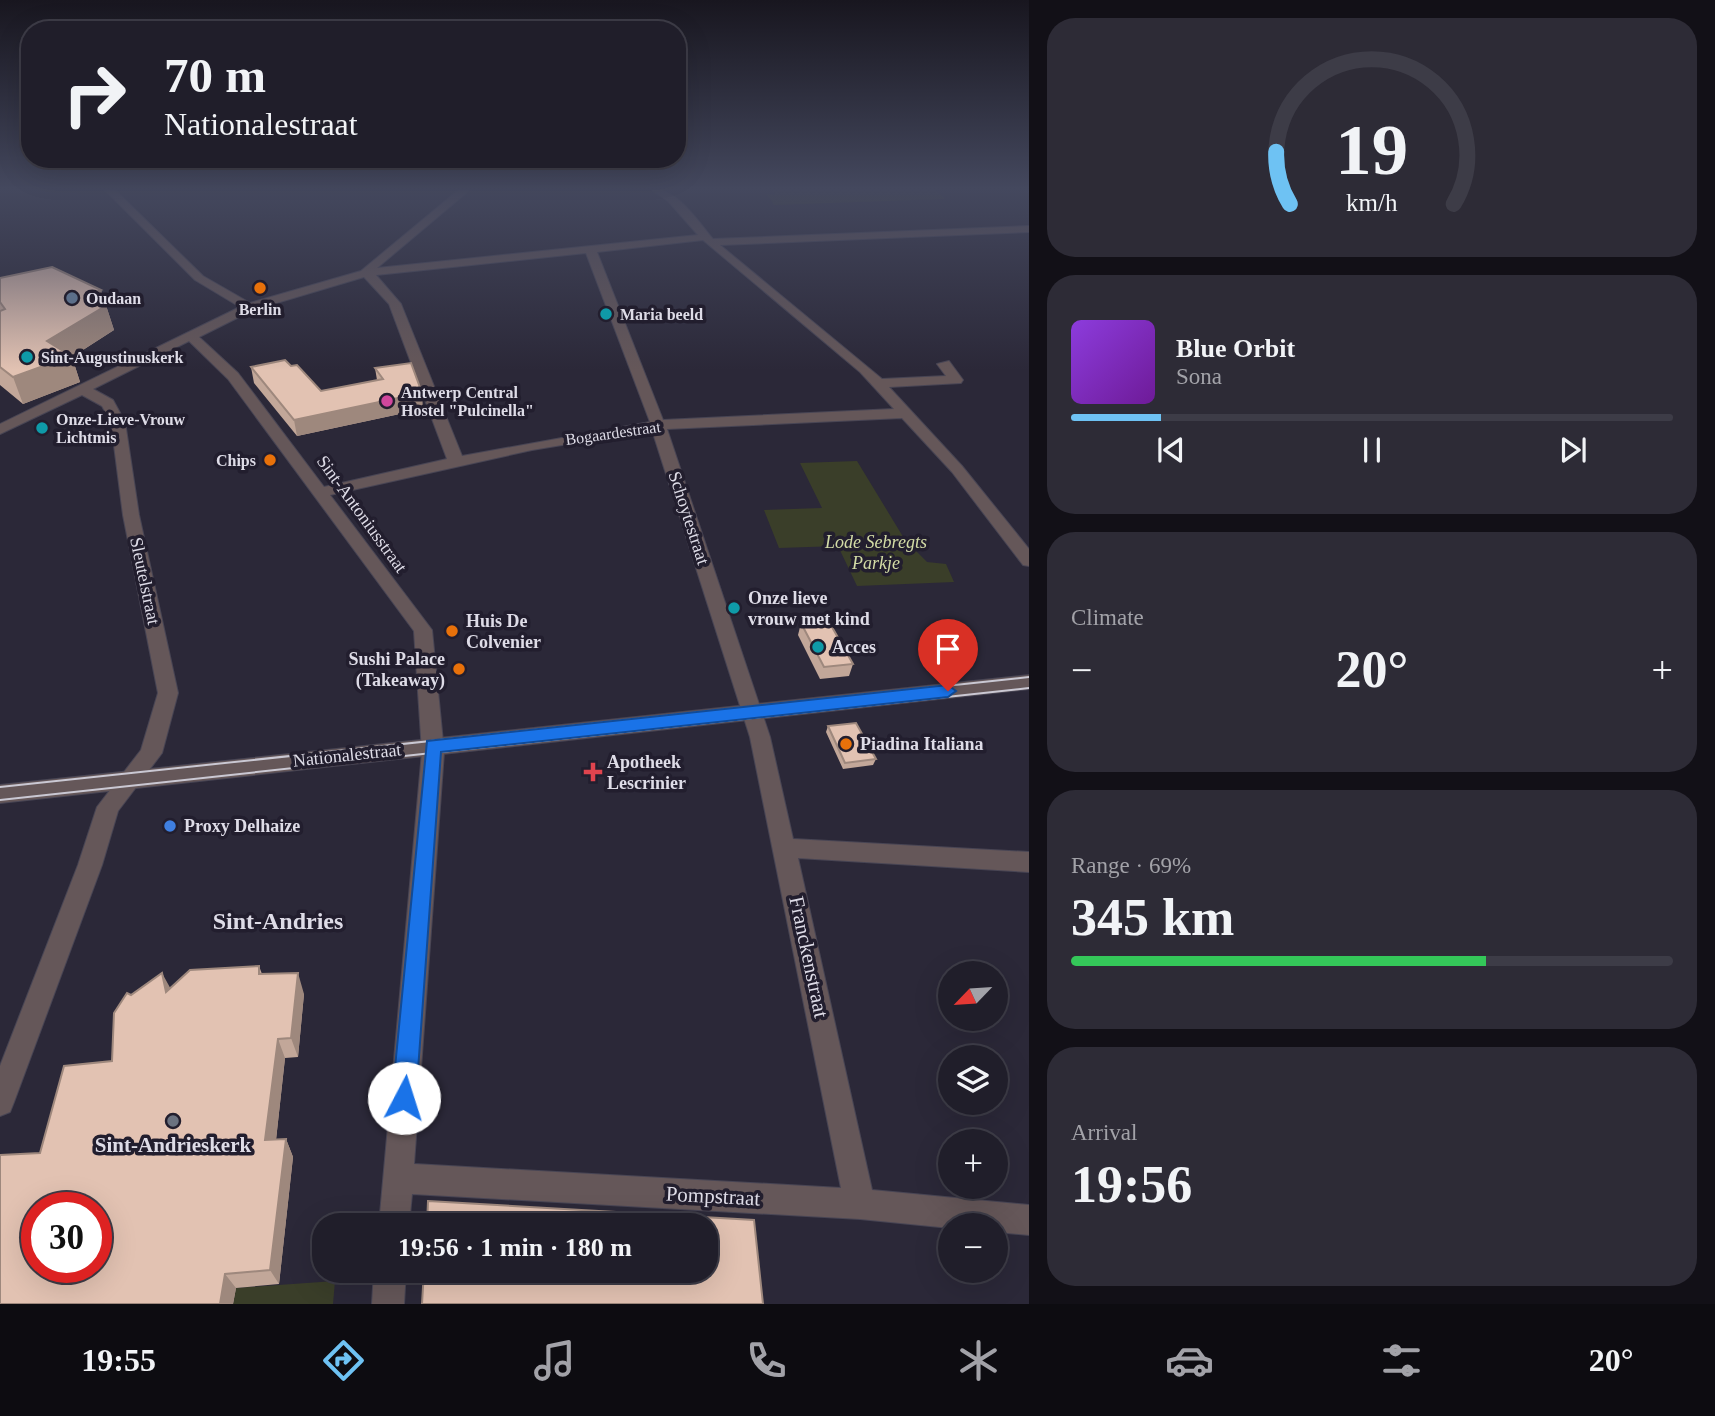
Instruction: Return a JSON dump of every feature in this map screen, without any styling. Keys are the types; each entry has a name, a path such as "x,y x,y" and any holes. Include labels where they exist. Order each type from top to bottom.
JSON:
{"street":[{"path":"170,249 199,278 249,307"},
{"path":"366,273 395,249"},
{"path":"0,430 249,307 366,273 582,249"},
{"name":"Schoytestraat","path":"590,249 658,425 752,712"},
{"path":"719,249 825,334 879,383 908,413 1029,561"},
{"path":"366,273 378,282 395,304 456,461"},
{"name":"Sint-Antoniusstraat","path":"191,336 233,376 323,492 423,630 433,746 395,1213"},
{"path":"879,383 956,380 944,364"},
{"name":"Sleutelstraat","path":"0,1102 90,865 108,807 151,753 168,693 131,515 118,422 108,403 84,390"},
{"name":"Bogaardestraat","path":"323,492 534,444 658,425 908,413"},
{"name":"Nationalestraat","path":"0,794 1029,682"},
{"name":"Franckenstraat","path":"752,712 786,848 860,1204"},
{"path":"786,848 1029,862"},
{"name":"Pompstraat","path":"397,1178 860,1204 1029,1220"},
{"path":"388,1304 389,1283"}],"green space":[{"name":"Lode Sebregts Parkje","path":"857,461 905,540 927,562 946,564 954,582 857,586 838,546 779,548 764,510 822,508 800,463"},
{"path":"335,1283 333,1304 233,1304 236,1288"}],"building":[{"path":"52,267 101,290 89,295 107,305 47,341 71,356 13,377 0,367 0,311 5,309 0,302 0,278"},
{"path":"285,360 291,366 297,365 321,391 383,379 375,368 411,363 422,393 294,420 251,367"},
{"path":"828,620 853,664 824,667 801,623"},
{"name":"Piadina Italiana","path":"856,723 876,759 845,763 828,726"},
{"name":"Sint-Andrieskerk","path":"259,966 259,974 298,973 291,1038 278,1039 265,1140 286,1139 270,1270 225,1274 220,1304 0,1304 0,1155 40,1153 64,1066 112,1061 114,1013 127,993 131,995 162,973 166,992 190,970"},
{"path":"428,1201 634,1213 428,1213"},
{"path":"718,1218 754,1220 763,1304 422,1304 423,1283 718,1283"}],"tram line":[{"path":"852,696 1029,677"},
{"path":"0,800 1029,688"},
{"path":"0,787 768,705"}],"place":[{"name":"Berlin","path":"260,288"},
{"name":"Oudaan","path":"72,298"},
{"name":"Maria beeld","path":"606,314"},
{"name":"Sint-Augustinuskerk","path":"27,357"},
{"name":"Antwerp Central Hostel \"Pulcinella\"","path":"387,401"},
{"name":"Onze-Lieve-Vrouw Lichtmis","path":"42,428"},
{"name":"Chips","path":"270,460"},
{"name":"Onze lieve vrouw met kind","path":"734,608"},
{"name":"Huis De Colvenier","path":"452,631"},
{"name":"Acces","path":"818,647"},
{"name":"Sushi Palace (Takeaway)","path":"459,669"},
{"name":"Piadina Italiana","path":"846,744"},
{"name":"Apotheek Lescrinier","path":"593,772"},
{"name":"Proxy Delhaize","path":"170,826"},
{"name":"Sint-Andrieskerk","path":"173,1121"}],"district":[{"name":"Sint-Andries","path":"278,921"}],"route":[{"path":"404,1098 433,746 948,691"}]}
